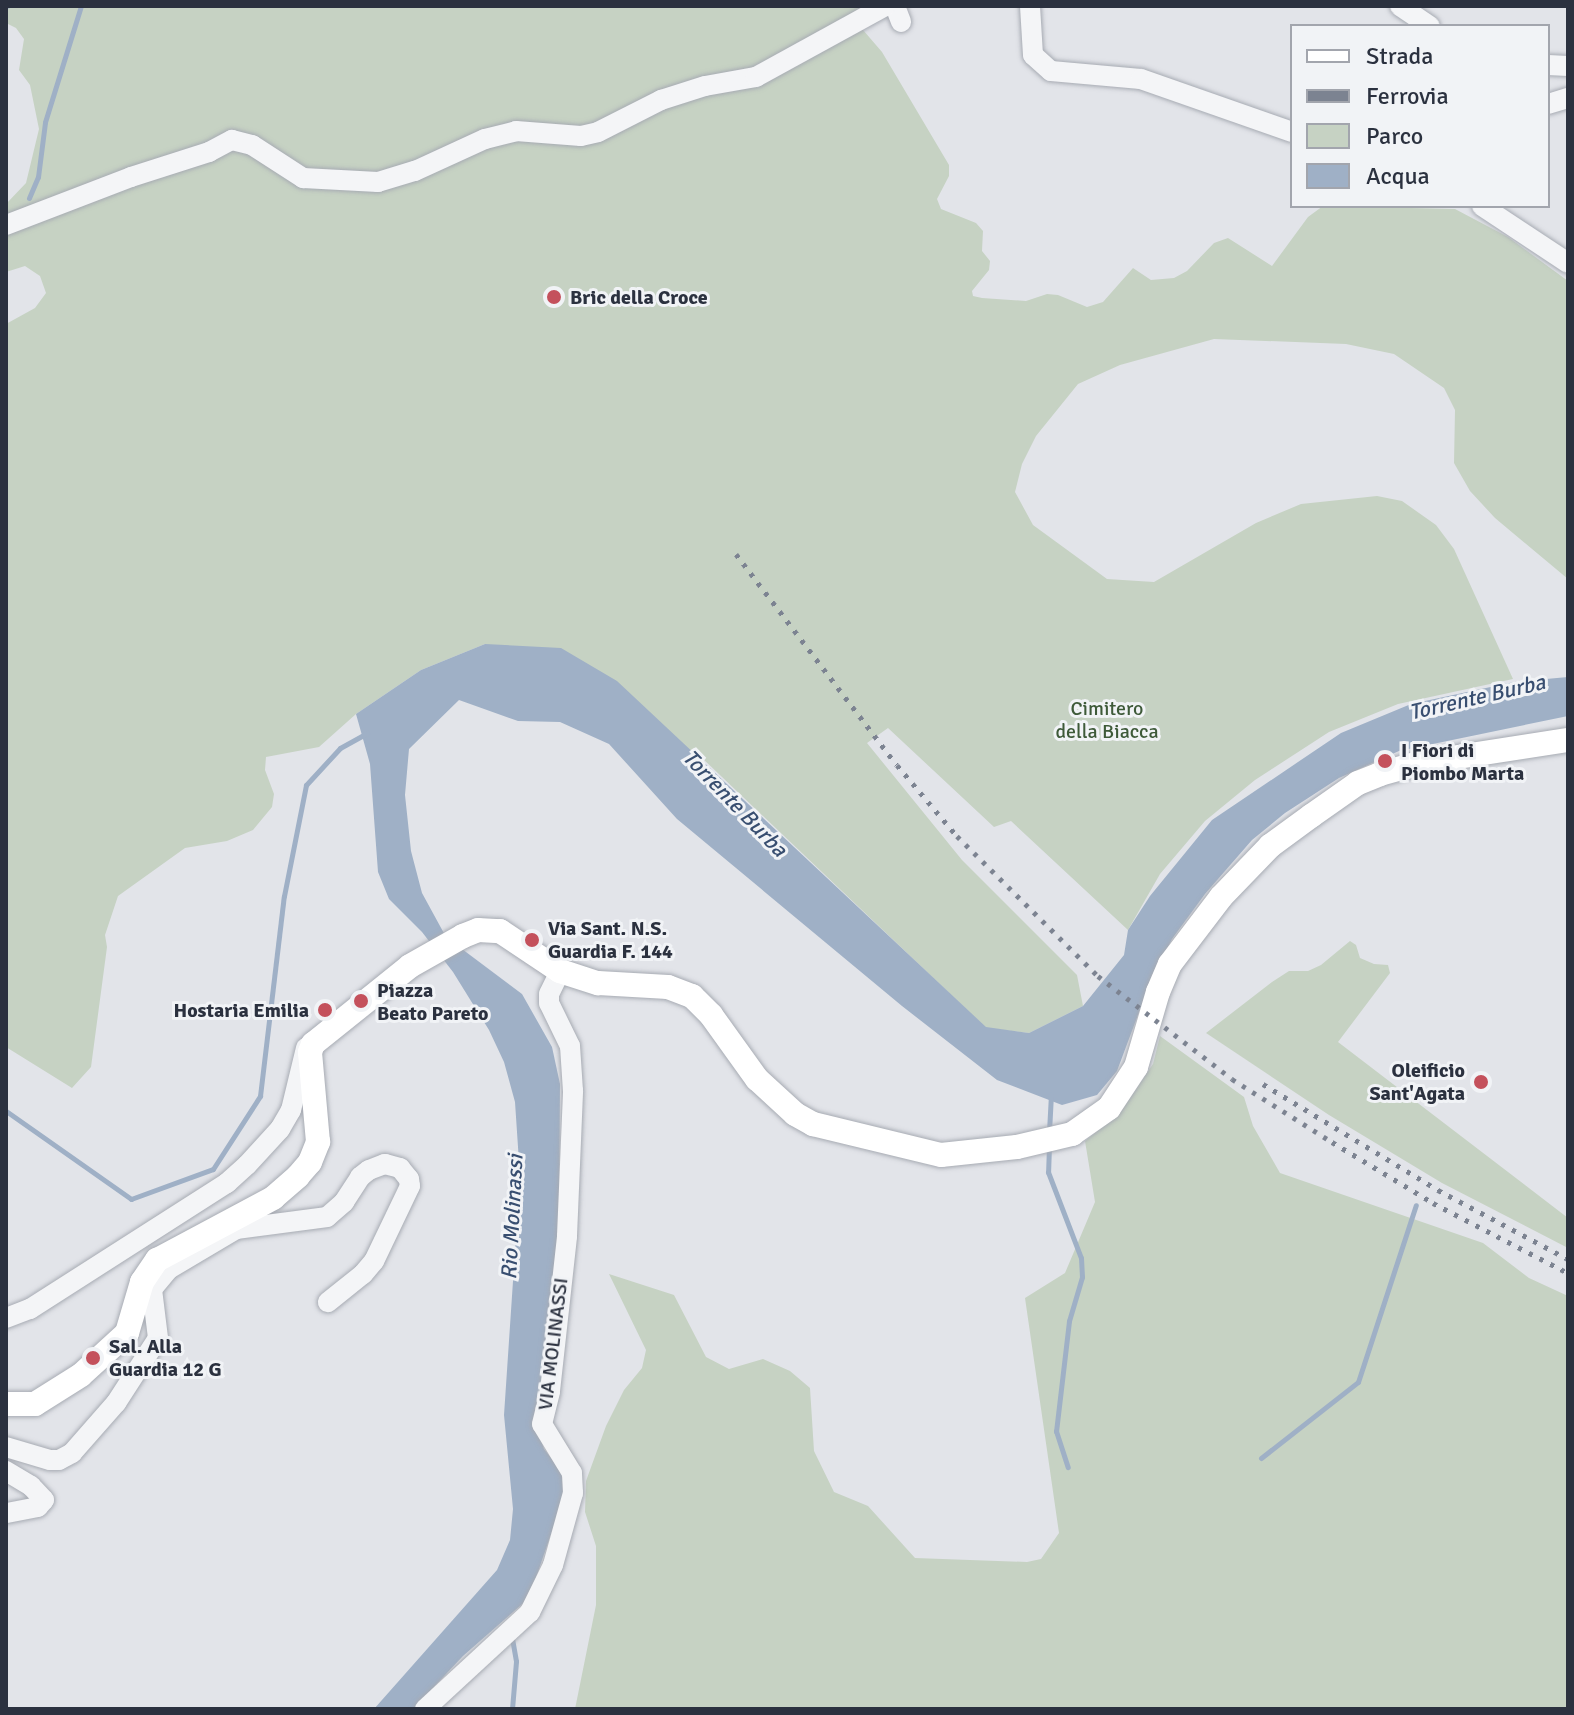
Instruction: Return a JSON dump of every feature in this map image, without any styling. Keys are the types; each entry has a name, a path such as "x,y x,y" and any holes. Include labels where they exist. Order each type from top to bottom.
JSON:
{"main road":[{"path":"6,1404 35,1404 81,1375 127,1333 142,1282 157,1260 234,1225 286,1188 316,1152 319,1131 311,1068 313,1044 430,955 463,936 478,930 500,931 560,971 598,983 668,987 692,996 711,1015 757,1079 795,1114 813,1124 941,1155 970,1154 1056,1138 1088,1125 1118,1098 1136,1067 1158,992 1170,964 1221,897 1270,846 1358,783 1419,763 1568,740"}],"street":[{"path":"6,225 131,177 209,152 232,140 252,145 303,178 378,182 415,171 485,139 516,131 581,136 598,132 661,100 705,86 756,77 885,6"},
{"path":"1030,6 1033,55 1051,71 1141,79 1290,131"},
{"path":"1400,6 1427,24"},
{"path":"1485,208 1568,263"},
{"name":"VIA MOLINASSI","path":"425,1709 473,1661 530,1612 553,1565 573,1493 572,1473 542,1424 550,1391 567,1236 573,1091 570,1046 549,1003 549,994 560,971"},
{"path":"6,1318 30,1309 227,1183 280,1129 291,1110 302,1054 313,1044"},
{"path":"6,1447 50,1460 59,1460 72,1453 116,1403 158,1338 151,1299 156,1282 169,1269 234,1225 327,1217 344,1202 360,1177 369,1170 385,1164 400,1168 409,1179 410,1186 374,1261 328,1302"},
{"path":"6,1471 31,1486 44,1500 38,1507 6,1513"}],"green space":[{"name":"Cimitero della Biacca","path":"6,6 863,6 851,16 882,52 949,165 949,176 937,199 941,209 976,223 983,231 982,251 990,261 989,270 972,291 973,296 982,298 1026,301 1047,294 1058,295 1087,307 1103,302 1133,268 1151,280 1174,278 1187,271 1214,243 1228,238 1272,266 1308,217 1320,208 1455,209 1508,237 1568,281 1568,579 1495,518 1470,491 1454,463 1455,410 1444,388 1394,354 1346,344 1214,339 1120,365 1078,384 1036,436 1022,464 1015,492 1033,525 1107,579 1154,582 1256,523 1301,504 1377,496 1402,501 1436,525 1454,549 1513,679 1398,704 1329,732 1255,780 1205,821 1160,874 1128,930 1011,821 994,827 888,728 867,743 962,860 1077,975 1083,1006 1029,1033 986,1028 701,757 485,644 421,670 356,714 319,747 266,757 265,770 274,794 272,807 253,830 227,841 185,848 118,896 105,935 107,947 91,1067 72,1088 6,1047 6,324 35,308 46,293 40,276 25,266 6,272 6,204 26,183 39,129 30,85 19,70 24,39 16,28 6,23"},
{"path":"1350,941 1356,945 1360,958 1374,964 1388,965 1390,973 1338,1042 1568,1218 1568,1248 1442,1183 1329,1115 1206,1033 1289,971 1308,971 1321,965"},
{"path":"1160,1036 1244,1097 1253,1126 1280,1173 1483,1243 1529,1278 1568,1296 1568,1709 575,1709 596,1605 596,1546 585,1512 586,1481 606,1426 624,1390 642,1368 646,1350 609,1274 674,1295 706,1357 729,1369 763,1359 790,1371 810,1388 814,1451 834,1492 868,1506 915,1558 1027,1562 1041,1559 1059,1533 1025,1298 1065,1273 1095,1202 1085,1141 1120,1113 1153,1064"}],"water":[{"path":"485,644 561,648 617,681 986,1027 1029,1033 1083,1006 1124,955 1128,930 1150,896 1212,820 1341,733 1411,704 1514,682 1568,677 1568,716 1399,751 1339,778 1285,813 1252,840 1205,894 1172,939 1151,980 1117,1071 1097,1095 1062,1105 997,1080 902,1006 677,819 609,744 560,722 518,721 459,700 409,749 405,795 411,851 422,893 446,937 522,994 552,1047 560,1084 559,1238 536,1425 544,1449 566,1477 562,1502 529,1598 463,1656 413,1709 374,1709 497,1570 510,1540 513,1509 504,1415 520,1177 515,1102 504,1062 489,1030 453,972 422,932 389,899 378,872 370,764 356,714 421,670"}],"waterway":[{"path":"29,198 38,177 45,122 81,6"},
{"name":"Torrente Burba","path":"6,1111 131,1199 213,1169 260,1096 284,896 306,785 340,748 367,733"},
{"path":"1049,1132 1051,1094"},
{"path":"1049,1146 1048,1172 1081,1258 1082,1277 1069,1321 1056,1431 1068,1467"},
{"path":"1261,1458 1358,1382 1416,1205"},
{"path":"512,1639 516,1661 512,1709"}],"railway":[{"path":"736,554 897,765 957,836 1098,976 1232,1079 1433,1203 1568,1273"},
{"path":"1263,1084 1438,1190 1568,1259"}],"place":[{"name":"Bric della Croce","path":"554,297"},
{"name":"I Fiori di Piombo Marta","path":"1385,761"},
{"name":"Via Sant. N.S. Guardia F. 144","path":"532,940"},
{"name":"Piazza Beato Pareto","path":"361,1001"},
{"name":"Hostaria Emilia","path":"325,1010"},
{"name":"Oleificio Sant'Agata","path":"1481,1082"},
{"name":"Sal. Alla Guardia 12 G","path":"93,1358"}],"water label":[{"name":"Rio Molinassi","path":"512,1217"}]}
